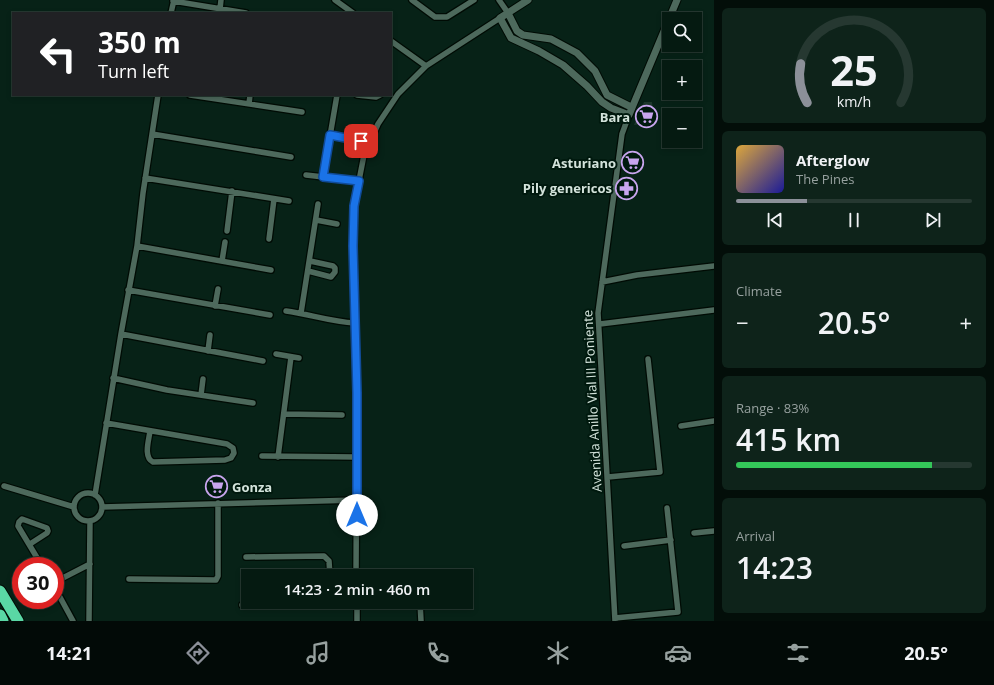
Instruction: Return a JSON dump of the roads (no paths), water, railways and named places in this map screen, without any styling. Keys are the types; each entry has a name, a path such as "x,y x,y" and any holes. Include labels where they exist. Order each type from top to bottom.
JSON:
{"highway":[{"path":"0,591 18,621"},
{"path":"0,616 3,621"}],"street":[{"path":"171,12 174,0 240,12"},
{"path":"220,9 221,0"},
{"path":"335,0 352,12"},
{"path":"412,0 435,17 447,17 474,0"},
{"path":"499,0 519,33 523,35 544,37 556,41 577,53 595,71 607,95 631,107"},
{"path":"356,569 357,393 354,206 364,155 378,124 398,94 426,66 528,0"},
{"name":"Avenida Anillo Vial III Poniente","path":"615,620 600,324 598,313 622,134 631,107 677,0"},
{"path":"500,18 511,38 539,51 563,65 587,86 602,102 611,108 629,115"},
{"path":"539,51 536,45 538,39 544,37"},
{"path":"392,42 426,66"},
{"path":"587,86 593,87 598,78"},
{"path":"95,495 120,334 137,246 145,178 158,96"},
{"path":"197,96 302,112"},
{"path":"249,104 250,96"},
{"path":"323,177 337,96"},
{"path":"366,96 378,96"},
{"path":"152,134 291,157"},
{"path":"330,135 361,141"},
{"path":"306,175 359,181"},
{"path":"145,178 289,201"},
{"path":"227,231 232,191"},
{"path":"269,239 274,198"},
{"path":"301,313 318,204"},
{"path":"316,220 337,224"},
{"path":"222,261 225,242"},
{"path":"137,246 271,270"},
{"path":"308,271 331,277 335,272 335,268 333,266 310,261"},
{"path":"602,282 637,275 714,266"},
{"path":"215,306 218,289"},
{"path":"128,290 270,315"},
{"path":"600,324 714,310"},
{"path":"286,311 342,323 355,323"},
{"path":"120,334 263,361"},
{"path":"208,351 210,335"},
{"path":"276,354 299,358"},
{"path":"278,456 291,357"},
{"path":"608,476 660,472 648,359"},
{"path":"113,378 201,395 253,403"},
{"path":"201,395 203,379"},
{"path":"284,414 342,415"},
{"path":"681,426 714,421"},
{"path":"106,423 228,444 233,448 234,452 231,458 225,460 153,462 149,460 147,456 150,431"},
{"path":"262,456 356,457"},
{"path":"4,486 74,507"},
{"path":"90,493 95,495 102,502 102,507 98,517 90,521 85,521 77,516 74,507 80,496 90,493"},
{"path":"102,507 357,500"},
{"path":"129,579 216,580 218,576 218,503"},
{"path":"615,620 678,612 667,508"},
{"path":"30,544 47,533 48,530 47,528 22,520 19,522 18,526 37,557"},
{"path":"89,621 90,521"},
{"path":"694,533 714,531"},
{"path":"624,546 671,540"},
{"path":"246,557 324,556 329,561 330,569"},
{"path":"64,577 90,564"},
{"path":"64,604 73,621"},
{"path":"356,609 357,621"},
{"path":"420,609 421,621"}],"place":[{"name":"Bara","path":"646,117"},
{"name":"Asturiano","path":"632,163"},
{"name":"Pily genericos","path":"627,188"},
{"name":"Gonza","path":"216,487"}]}
